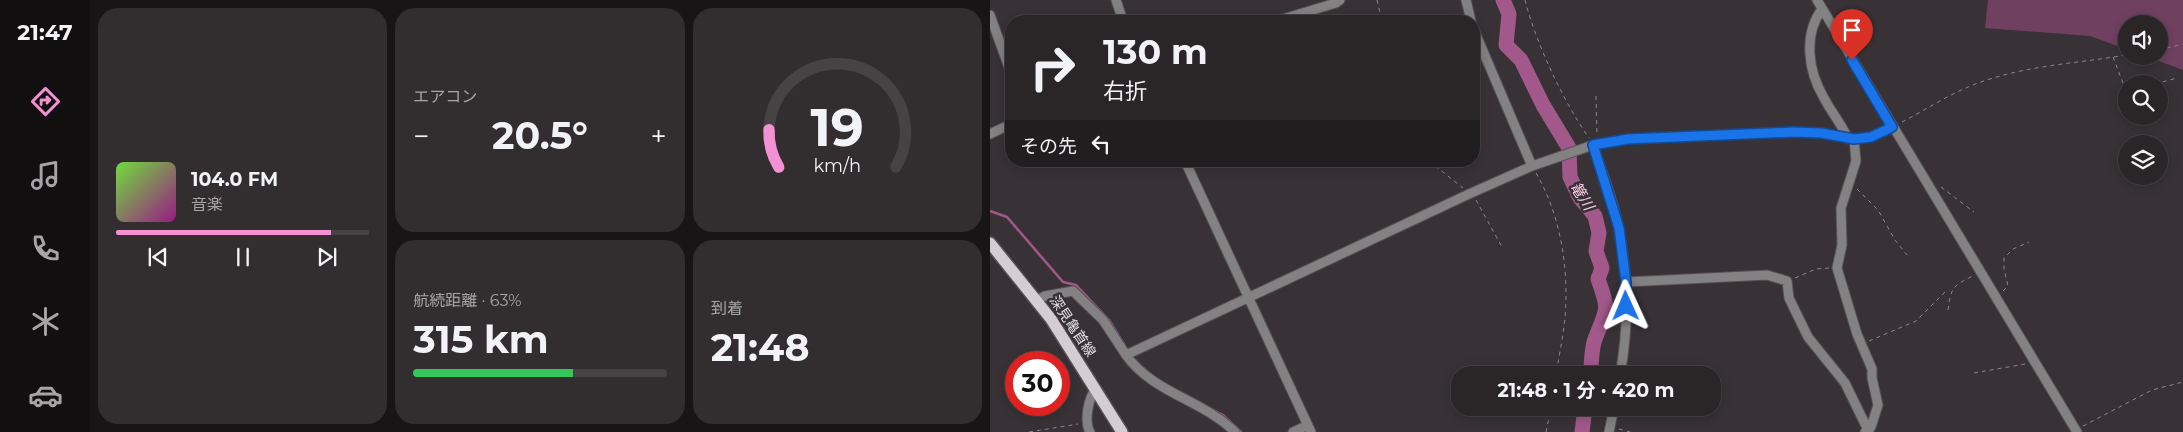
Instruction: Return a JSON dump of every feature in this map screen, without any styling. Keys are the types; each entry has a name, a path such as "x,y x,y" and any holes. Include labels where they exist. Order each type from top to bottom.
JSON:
{"main road":[{"name":"深見亀首線","path":"990,244 1037,300 1122,432"}],"street":[{"path":"1116,0 1121,15"},
{"path":"1296,15 1336,3 1340,0"},
{"path":"1466,0 1470,15"},
{"path":"1817,0 2075,431"},
{"path":"1822,9 1815,18 1811,34 1811,61 1816,83 1823,98 1851,139 1856,161 1840,214 1842,246 1837,268 1862,345 1872,369 1878,405 1875,418 1867,431"},
{"path":"990,15 1005,56"},
{"path":"1480,44 1534,165"},
{"path":"990,134 1005,127"},
{"path":"1127,355 1470,193 1534,165 1596,144 1628,139 1793,132 1816,133 1851,139 1871,137 1892,127"},
{"path":"1596,144 1619,228 1626,282 1625,340 1621,366"},
{"path":"1187,167 1310,428 1293,432"},
{"path":"1626,282 1767,275 1787,281 1788,298 1808,337 1845,383 1867,431"},
{"path":"1037,300 1045,296 1073,291 1103,320 1136,369 1159,385 1219,419 1235,432"},
{"path":"1088,428 1092,394 1096,389"},
{"path":"1609,430 1612,416"}],"path":[{"path":"1377,0 1381,15"},
{"path":"1525,0 1532,27 1576,119 1596,144"},
{"path":"2168,48 2183,44"},
{"path":"1892,127 1973,85 1987,80 2033,68 2118,56"},
{"path":"2113,57 2120,75"},
{"path":"2168,80 2177,78"},
{"path":"1596,96 1596,144"},
{"path":"1534,165 1545,191 1563,253 1566,305 1557,366"},
{"path":"1438,167 1470,193 1502,247"},
{"path":"1850,182 1878,210 1891,233 1908,255"},
{"path":"1930,190 1936,186 1942,187 1974,212"},
{"path":"1994,296 2008,286 2004,269 2004,258 2013,249 2029,242"},
{"path":"1787,281 1816,269 1837,268"},
{"path":"1948,310 1952,289 1955,284 1980,272"},
{"path":"1862,345 1916,321 1946,290"},
{"path":"1974,373 2023,366 2033,361"},
{"path":"2075,431 2152,390 2183,382"},
{"path":"1546,432 1549,416"},
{"path":"1029,432 1071,424 1088,428"},
{"path":"1609,430 1630,432"}],"shaded area":[{"path":"1988,0 2183,0 2183,70 2168,64 2168,15 2118,15 2118,46 2090,36 1985,28"}],"waterway":[{"name":"篭川","path":"1503,0 1509,14 1506,45 1521,60 1543,105 1569,148 1570,177 1580,198 1595,216 1599,233 1596,251 1602,268 1598,279 1606,310 1594,343 1591,366"},
{"path":"990,211 1007,217 1063,282 1076,285 1109,320 1124,344"},
{"path":"1211,409 1223,415 1241,432"},
{"name":"篭川","path":"1582,432 1584,416"}],"route":[{"path":"1626,306 1626,282 1619,228 1593,145 1628,139 1793,132 1821,133 1836,138 1848,139 1871,137 1892,127 1852,60"}]}
